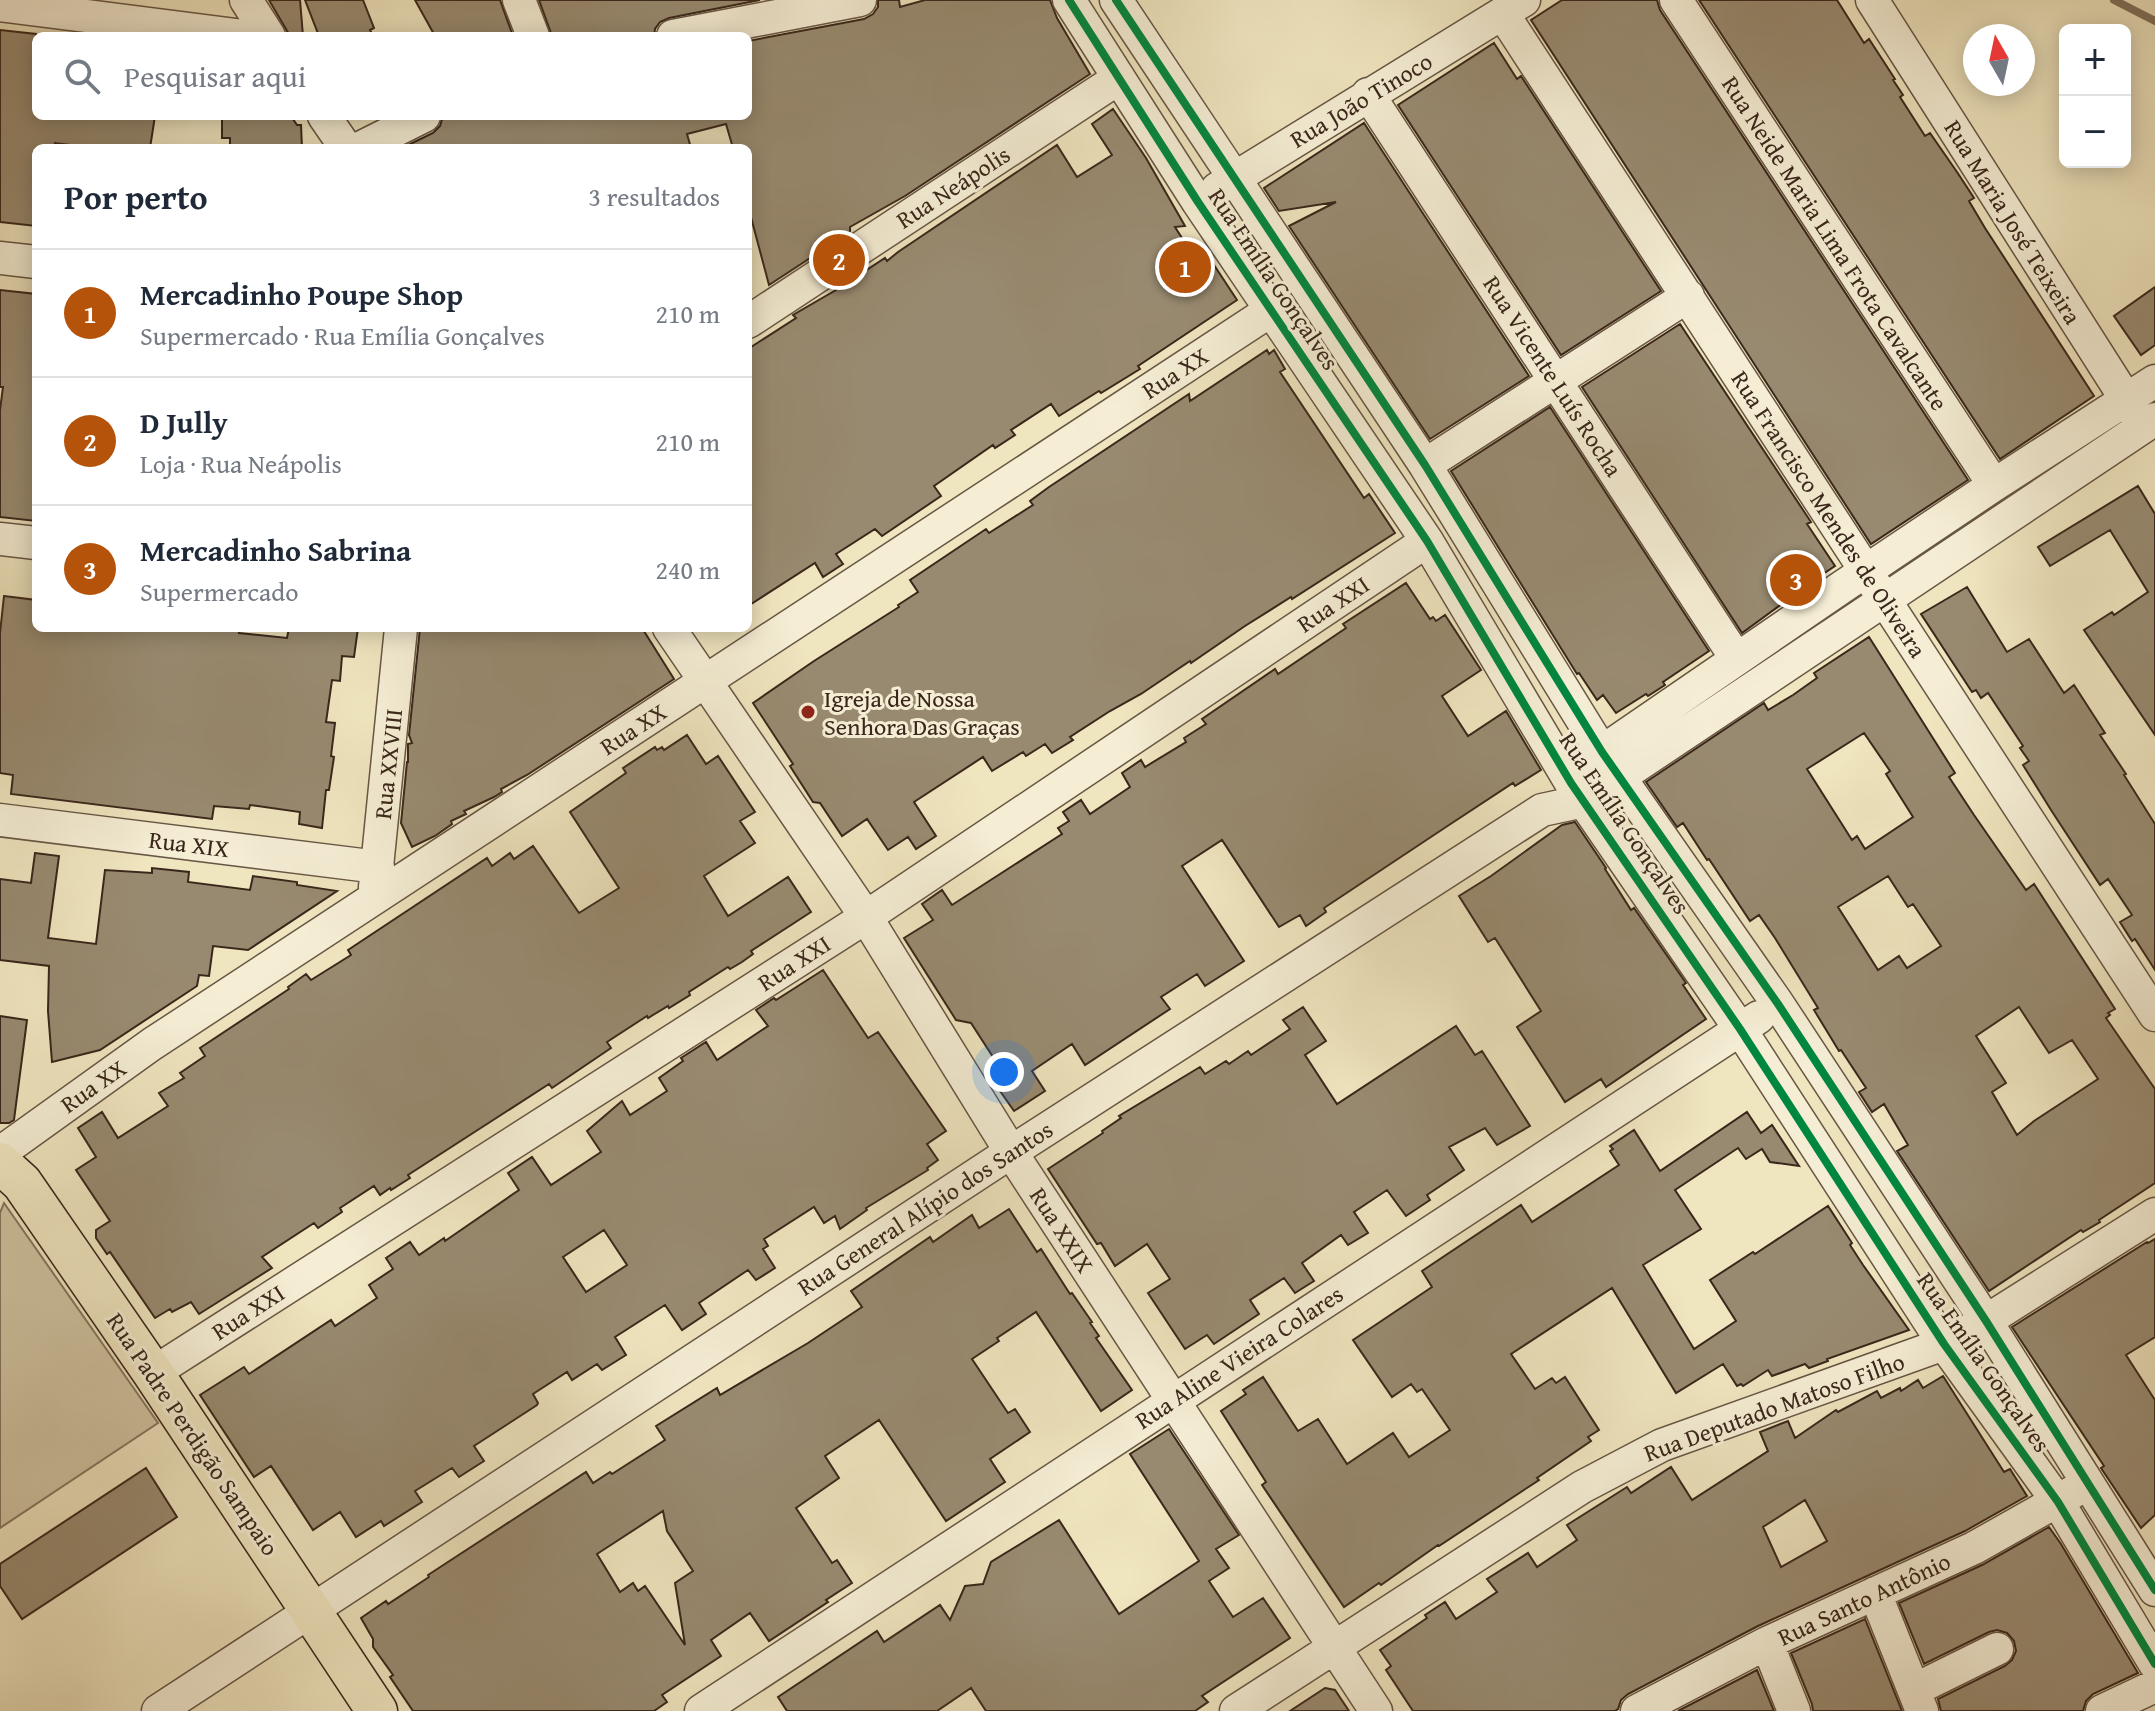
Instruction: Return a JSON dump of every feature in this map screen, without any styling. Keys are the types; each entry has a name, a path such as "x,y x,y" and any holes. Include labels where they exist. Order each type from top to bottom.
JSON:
{"main road":[{"name":"Rua Padre Perdigão Sampaio","path":"0,1163 22,1183 153,1373 377,1711"}],"street":[{"path":"246,0 266,32"},
{"path":"519,0 531,32"},
{"path":"694,32 860,0"},
{"name":"Rua Emília Gonçalves","path":"1069,0 1270,311 1427,541 1575,788 1740,1029 1944,1344 2058,1502 2155,1664"},
{"name":"Rua Emília Gonçalves","path":"1116,0 1425,465 1611,764 1778,1004 1986,1321 2155,1590"},
{"name":"Rua Neide Maria Lima Frota Cavalcante","path":"1676,0 1994,485"},
{"name":"Rua Maria José Teixeira","path":"1872,0 2126,400 2151,430"},
{"path":"0,5 213,32"},
{"name":"Rua João Tinoco","path":"1198,202 1513,7"},
{"name":"Rua Francisco Mendes de Oliveira","path":"1513,7 1688,296 1864,572 2155,1015"},
{"name":"Rua Neápolis","path":"752,319 1119,78"},
{"name":"Rua Vicente Luís Rocha","path":"1368,94 1736,658"},
{"path":"327,120 343,144"},
{"path":"368,144 416,120"},
{"path":"0,258 32,262"},
{"path":"1425,465 1688,296"},
{"name":"Rua XX","path":"0,1153 152,1044 1270,311"},
{"name":"Rua General Alípio dos Santos","path":"1611,764 1736,658 2155,381"},
{"path":"1366,449 1400,427"},
{"name":"Rua General Alípio dos Santos","path":"158,1711 1011,1152 1611,764 1884,600 2151,430"},
{"path":"0,539 32,543"},
{"name":"Rua XXI","path":"153,1373 866,917 1427,541"},
{"name":"Rua XXVIII","path":"373,900 401,632"},
{"name":"Rua XXIX","path":"672,632 866,917 1011,1152 1376,1711"},
{"name":"Rua XIX","path":"0,820 378,867"},
{"name":"Rua Aline Vieira Colares","path":"701,1711 1778,1004"},
{"path":"1829,1165 1867,1140"},
{"name":"Rua Deputado Matoso Filho","path":"1236,1711 1582,1487 1662,1445 1944,1344 1986,1321 2155,1214"},
{"name":"Rua Santo Antônio","path":"1637,1711 1767,1643 1974,1548 2088,1483"},
{"path":"1875,1593 1918,1700 1997,1649"},
{"path":"1767,1643 1794,1711"},
{"path":"2102,1711 2155,1686"}],"shaded area":[{"path":"4,1203 158,1423 0,1528 0,1213"}],"building":[{"path":"269,0 300,0 303,32 288,32"},
{"path":"305,0 363,0 374,28 371,32 317,32"},
{"path":"415,0 500,0 512,32 433,32"},
{"path":"539,0 760,0 669,18 660,22 655,32 551,32"},
{"path":"878,0 899,0 900,7 925,0 1050,0 1057,18 1090,74 905,196 850,227 850,232 769,285 752,221 752,144 732,144 726,124 687,134 690,144 410,144 433,133 442,120 752,120 752,40 864,19 878,7"},
{"path":"1562,0 1657,0 1660,10 1968,480 1871,544 1531,20"},
{"path":"1699,0 1837,0 1864,43 1869,39 1895,79 1903,95 1900,97 1925,136 1930,133 1974,198 1969,201 1985,228 2094,396 2000,459"},
{"path":"0,30 32,34 32,120 154,120 151,144 32,144 32,226 0,222"},
{"path":"1494,43 1517,79 1521,76 1661,291 1561,355 1398,105"},
{"path":"1113,109 1146,158 1185,226 1175,227 1203,271 1214,265 1237,300 1101,393 1099,391 1059,416 1051,404 1011,430 1015,435 995,448 993,445 934,486 941,496 882,536 875,529 836,554 843,564 823,577 815,563 752,603 752,346 796,318 793,315 885,258 887,261 1057,145 1077,177 1112,155 1092,124"},
{"path":"222,120 294,120 301,125 302,144 230,144 230,138 222,138"},
{"path":"1364,123 1529,376 1430,439 1289,226 1336,202 1279,211 1264,188"},
{"path":"2155,287 2155,345 2141,355 2114,316"},
{"path":"0,290 32,294 32,521 0,517 0,410 3,387 0,387"},
{"path":"1680,324 1811,522 1807,524 1835,566 1742,633 1582,387"},
{"path":"1267,350 1269,354 1274,350 1285,369 1280,372 1364,498 1369,494 1395,533 1110,711 1070,737 1073,740 1052,753 1045,744 1026,756 1023,752 992,771 983,757 914,802 936,836 916,849 908,837 888,850 867,819 842,836 820,803 813,802 790,766 793,764 753,703 899,607 918,592 910,580 986,529 989,533 1033,505 1030,501 1049,487 1189,394 1190,401"},
{"path":"1550,407 1709,651 1663,682 1665,685 1616,713 1603,695 1597,700 1577,674 1451,471"},
{"path":"2138,486 2155,514 2155,735 2084,630 2112,612 2114,615 2148,592 2110,530 2050,566 2038,547"},
{"path":"1406,583 1430,619 1433,617 1436,621 1445,615 1481,670 1442,696 1468,736 1506,711 1541,770 1515,786 1513,783 1446,827 1324,908 1326,912 1306,926 1300,915 1279,927 1222,840 1182,866 1244,961 1205,986 1197,974 1161,997 1170,1009 1085,1065 1072,1044 1032,1071 1045,1091 1014,1111 1000,1091 1002,1071 971,1023 956,1020 904,938 933,920 922,904 942,890 952,905 1062,834 1058,828 1069,821 1063,812 1081,800 1090,814 1130,787 1122,773 1141,760 1145,767 1186,742 1184,738 1206,724 1202,719 1275,669 1278,674 1346,628 1343,624"},
{"path":"1967,587 2007,652 2029,639 2064,693 2074,685 2105,733 2100,735 2155,824 2155,970 2120,922 2132,915 2108,879 2100,885 2023,765 2029,761 2020,748 2023,746 1988,693 1981,698 1976,690 1972,692 1921,614"},
{"path":"4,596 32,600 32,632 239,632 287,638 288,632 357,632 354,657 342,656 340,681 332,680 326,722 335,723 331,756 334,757 322,828 299,824 300,812 250,805 249,809 214,806 212,819 11,794 13,775 0,773 0,633"},
{"path":"420,632 645,632 674,679 501,789 502,792 464,811 466,814 451,821 452,824 435,836 412,847 401,823 408,744 412,743 409,735"},
{"path":"1869,637 1955,773 1949,777 1974,815 2026,890 2034,884 2115,1009 2106,1018 2155,1089 2155,1183 2100,1222 2083,1232 2081,1230 1989,1291 1897,1151 1908,1145 1884,1104 1872,1112 1859,1092 1866,1088 1814,1010 1818,1008 1775,938 1759,915 1750,921 1683,823 1677,827 1646,782 1764,703 1768,710 1793,695 1817,678 1814,673","holes":["1864,733 1890,771 1886,774 1913,817 1865,849 1857,836 1852,840 1807,769","1888,876 1908,907 1913,904 1941,946 1907,968 1899,956 1878,970 1838,907","2019,1007 2049,1053 2072,1040 2098,1079 2017,1135 1992,1092 2006,1083 1976,1036"]},
{"path":"687,735 706,764 718,756 755,812 740,821 755,843 704,876 728,916 788,877 811,912 751,951 753,954 742,962 730,969 728,967 689,992 690,995 669,1008 647,1016 607,1042 611,1048 552,1088 549,1084 408,1175 410,1178 391,1190 380,1195 374,1186 340,1208 342,1212 318,1228 314,1223 262,1257 272,1268 199,1314 191,1302 155,1318 110,1252 107,1254 96,1238 96,1230 110,1221 76,1170 96,1157 78,1128 102,1112 118,1138 168,1106 159,1093 184,1078 180,1073 205,1056 200,1048 289,989 306,974 311,980 351,955 348,950 487,858 492,866 510,853 514,859 533,846 579,913 619,888 570,812 626,773 623,768 655,747 664,750"},
{"path":"1575,822 1631,910 1634,908 1686,983 1683,985 1706,1019 1606,1087 1601,1079 1565,1102 1517,1027 1541,1011 1495,938 1488,942 1459,896 1562,825"},
{"path":"35,853 59,856 48,938 96,944 105,870 152,873 152,868 189,872 188,882 250,890 253,876 337,891 248,950 213,946 209,976 199,975 197,986 100,1050 52,1062 48,1011 49,966 0,960 0,879 31,883"},
{"path":"823,970 868,1038 878,1032 946,1131 927,1144 938,1160 928,1170 866,1208 840,1229 835,1216 824,1223 814,1207 764,1239 768,1246 763,1249 775,1268 756,1280 748,1270 699,1303 706,1314 682,1330 665,1305 615,1337 626,1355 602,1370 597,1364 572,1380 567,1372 533,1394 537,1405 474,1446 484,1461 459,1477 452,1468 415,1491 422,1502 384,1526 381,1521 356,1537 340,1512 313,1530 271,1466 254,1477 200,1395 244,1367 249,1374 331,1320 335,1326 377,1298 369,1285 393,1269 386,1258 410,1242 419,1255 444,1238 445,1241 519,1190 508,1173 532,1157 551,1185 601,1152 587,1131 622,1101 630,1115 667,1091 659,1078 683,1061 681,1058 706,1042 717,1060 768,1026 756,1010 774,998 776,1000","holes":["604,1230 627,1265 586,1292 563,1257"]},
{"path":"1303,1007 1326,1041 1305,1055 1337,1104 1456,1026 1475,1055 1482,1051 1530,1126 1497,1145 1485,1128 1449,1147 1464,1170 1427,1195 1430,1200 1406,1216 1387,1190 1354,1212 1368,1233 1348,1245 1341,1235 1302,1263 1314,1281 1295,1293 1284,1278 1250,1300 1259,1314 1214,1344 1207,1335 1185,1349 1148,1293 1170,1279 1147,1244 1115,1266 1048,1169 1103,1133 1121,1118 1119,1116 1200,1067 1205,1074 1226,1061 1229,1064 1248,1051 1251,1055 1290,1029 1283,1020"},
{"path":"0,1016 27,1020 14,1120 9,1123 0,1123"},
{"path":"1747,1112 1761,1133 1772,1125 1799,1166 1770,1162 1762,1149 1746,1159 1738,1148 1675,1190 1701,1229 1643,1265 1694,1349 1736,1321 1710,1280 1828,1206 1863,1265 1909,1330 1809,1368 1805,1364 1772,1376 1768,1370 1743,1386 1737,1386 1723,1364 1676,1393 1612,1288 1511,1354 1535,1389 1552,1378 1556,1383 1565,1377 1599,1430 1588,1437 1591,1441 1537,1478 1539,1480 1344,1607 1262,1485 1266,1482 1221,1411 1246,1394 1243,1390 1263,1377 1298,1431 1318,1419 1347,1464 1393,1433 1409,1457 1450,1430 1422,1389 1417,1392 1411,1384 1392,1397 1353,1340 1432,1287 1422,1271 1521,1205 1532,1222 1619,1165 1610,1146 1634,1130 1660,1171"},
{"path":"1009,1209 1037,1252 1041,1249 1092,1322 1099,1336 1096,1338 1132,1390 1101,1411 1036,1312 972,1359 1008,1413 1015,1409 1030,1432 990,1459 1005,1482 946,1521 879,1420 825,1456 839,1478 796,1508 832,1563 837,1560 852,1583 769,1641 750,1613 711,1640 721,1656 662,1695 667,1702 654,1711 413,1711 373,1647 373,1639 361,1618 386,1601 388,1604 586,1472 593,1483 665,1440 656,1426 717,1388 720,1395 862,1307 851,1291 930,1237 933,1242 972,1215 979,1228","holes":["663,1511 667,1531 693,1571 675,1583 685,1645 645,1586 638,1591 633,1583 620,1592 597,1554"]},
{"path":"2155,1239 2155,1337 2126,1355 2155,1400 2155,1515 2141,1528 2012,1327"},
{"path":"1943,1376 2004,1472 2010,1469 2027,1496 1965,1531 1758,1626 1628,1694 1615,1711 1413,1711 1386,1670 1391,1666 1380,1650 1427,1618 1425,1615 1445,1602 1456,1619 1497,1592 1487,1579 1528,1553 1537,1567 1577,1540 1567,1525 1627,1487 1631,1493 1671,1467 1692,1500 1768,1451 1760,1432 1788,1421 1795,1438 1836,1410 1838,1412 1877,1391 1881,1398 1900,1388 1901,1391 1918,1380 1923,1388","holes":["1805,1500 1827,1541 1781,1567 1763,1527"]},
{"path":"1169,1429 1239,1535 1216,1549 1229,1568 1209,1581 1233,1617 1263,1598 1290,1638 1202,1696 1208,1702 1195,1711 986,1711 971,1688 937,1711 787,1711 778,1697 877,1631 884,1642 940,1605 950,1620 965,1586 983,1584 991,1562 1059,1520 1119,1614 1199,1561 1130,1454"},
{"path":"146,1468 177,1517 22,1619 0,1586 0,1564"},
{"path":"2049,1527 2138,1673 2093,1694 2086,1701 2083,1711 1941,1711 1938,1699 2012,1660 2016,1651 2014,1641 2007,1633 1997,1630 1989,1632 1924,1664 1899,1603 1982,1565"},
{"path":"1865,1619 1902,1711 1813,1711 1791,1653"},
{"path":"1757,1670 1774,1711 1678,1711"},
{"path":"1325,1688 1335,1690 1349,1711 1290,1711"}],"waterway":[{"path":"2114,0 2155,21"}],"cycle path":[{"path":"1069,0 1198,202 1427,541 1571,783 1740,1029 1944,1344 2058,1502 2155,1664"},
{"path":"1116,0 1425,465 1602,752 1778,1004 1986,1321 2155,1590"}],"place":[{"name":"D Jully","path":"839,260"},
{"name":"Mercadinho Poupe Shop","path":"1185,267"},
{"name":"Mercadinho Sabrina","path":"1796,580"},
{"name":"Igreja de Nossa Senhora Das Graças","path":"808,712"}]}
